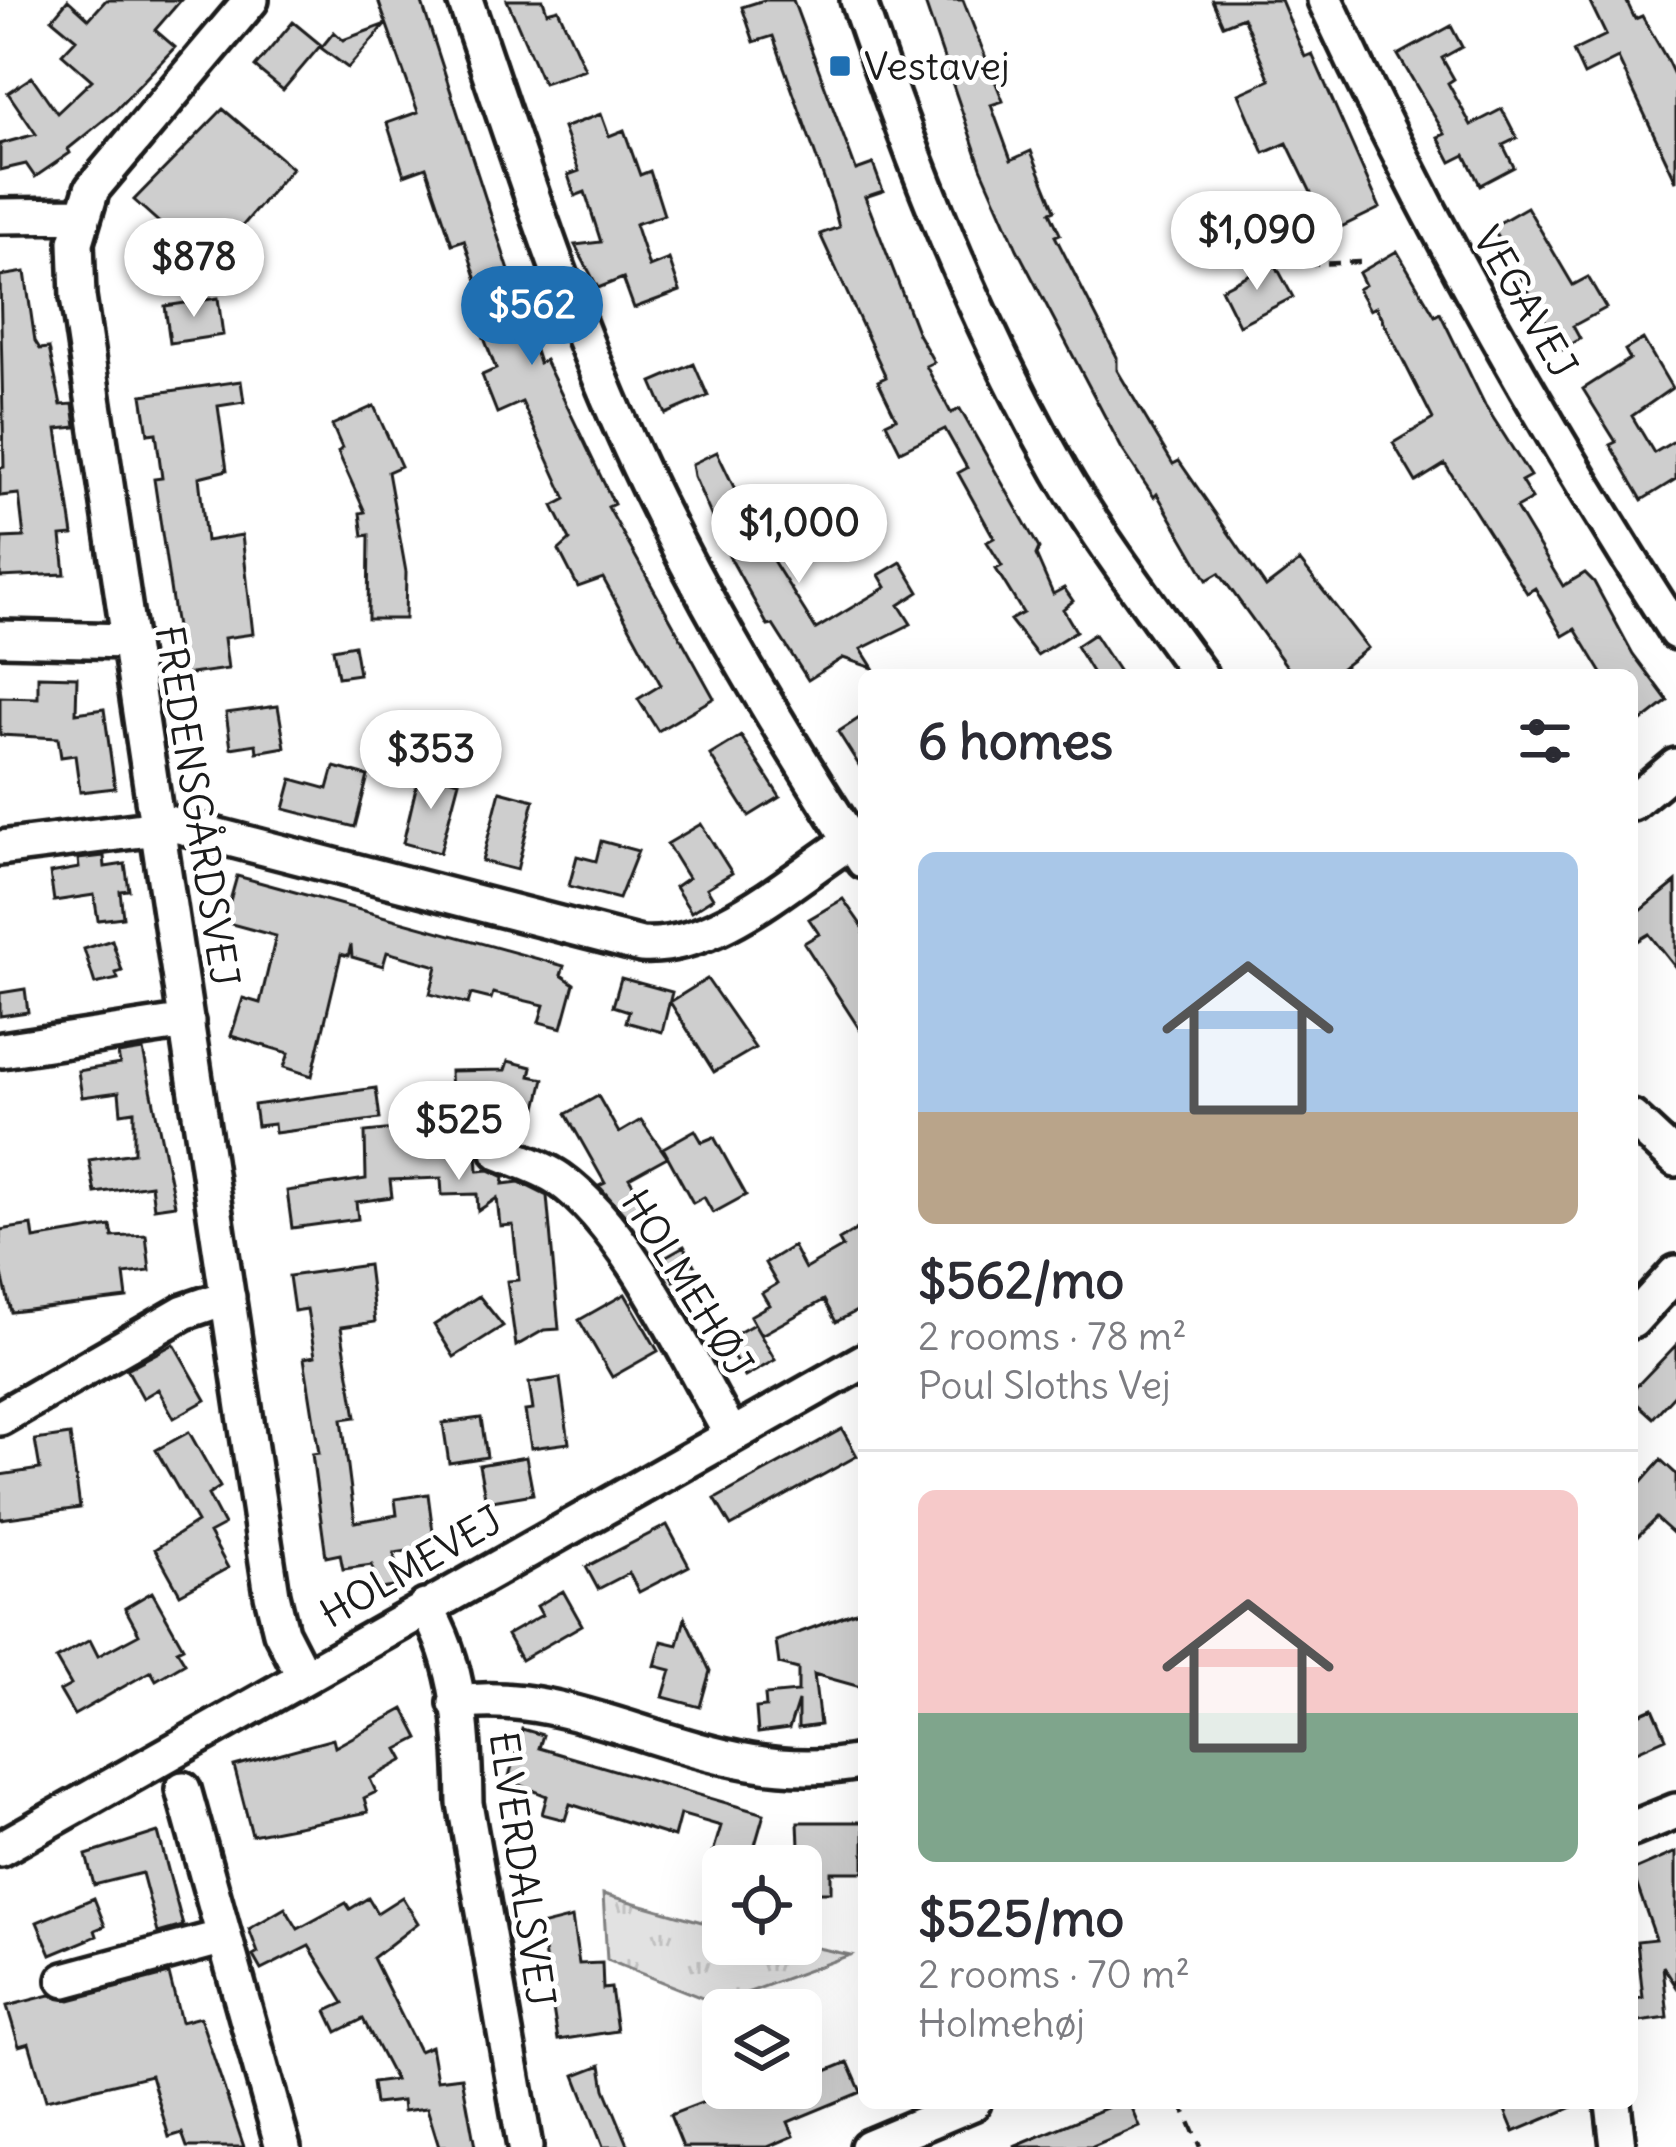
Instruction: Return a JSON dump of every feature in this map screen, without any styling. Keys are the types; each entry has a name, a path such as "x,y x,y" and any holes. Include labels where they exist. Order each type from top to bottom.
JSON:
{"street":[{"name":"FREDENSGÅRDSVEJ","path":"251,0 92,189 76,242 78,297 272,1595 281,1632 304,1676"},
{"path":"0,848 157,824 641,945 673,947 702,936 857,851 731,644 616,415 564,286 465,0"},
{"path":"858,0 902,132 999,356 1062,474 1196,669"},
{"name":"VEGAVEJ","path":"1325,0 1407,178 1499,345 1676,632"},
{"path":"0,216 85,215"},
{"path":"0,638 130,641"},
{"path":"1638,798 1676,766"},
{"path":"2,1050 187,1022"},
{"path":"1638,1124 1676,1159"},
{"name":"HOLMEHØJ","path":"499,1152 555,1175 588,1202 617,1238 731,1434"},
{"path":"1638,1314 1676,1273"},
{"path":"0,1418 184,1312 228,1297"},
{"name":"HOLMEVEJ","path":"0,1849 858,1364"},
{"name":"ELVERDALSVEJ","path":"425,1607 446,1645 465,1803 525,2147"},
{"path":"456,1703 483,1699 535,1706 737,1762 793,1768 858,1762"},
{"path":"184,1789 284,2147"},
{"path":"1638,1827 1676,1811"},
{"path":"65,1980 224,1937"},
{"path":"868,2147 959,2109"},
{"path":"1614,2109 1618,2147"}],"path":[{"path":"1285,265 1363,262"},
{"path":"1184,2109 1200,2147"}],"green space":[{"path":"603,1894 702,1922 702,1965 822,1965 822,1949 850,1955 758,1989 702,1989 702,1998 607,1960"}],"building":[{"path":"68,0 89,19 106,0 181,0 155,30 175,47 115,111 68,149 70,153 35,177 26,164 0,170 0,144 36,134 8,93 32,77 57,113 92,80 62,54 76,39 52,19"},
{"path":"378,0 421,0 539,363 545,360 614,504 608,507 714,698 658,731 638,699 661,685 603,578 578,587 559,550 570,540 553,506 566,499 522,402 497,413 482,375 496,369 474,312 486,308 464,240 452,244 426,167 404,175 387,123 418,112"},
{"path":"507,0 543,0 547,12 558,9 585,69 543,83"},
{"path":"764,0 793,0 856,170 873,164 883,191 865,197 918,334 934,362 926,366 951,413 960,409 1039,548 1036,555 1053,594 1064,588 1073,601 1063,609 1076,631 1037,655 1010,620 1023,613 996,569 1002,566 987,542 994,538 958,473 967,468 945,429 900,451 886,423 896,418 878,381 886,377 820,234 839,227 833,204 773,36 754,42 742,7"},
{"path":"924,0 963,0 1003,101 991,105 1011,160 1031,151 1055,210 1050,212 1060,234 1055,236 1117,357 1117,370 1173,464 1179,461 1266,587 1300,561 1368,648 1341,669 1289,669 1219,573 1207,580 1157,494 1154,497 1122,449 1017,249 981,167"},
{"path":"1212,0 1281,0 1305,57 1312,54 1380,208 1316,239 1304,216 1319,209 1287,143 1264,153 1239,94 1270,80 1243,17 1223,25"},
{"path":"1589,0 1626,0 1635,19 1642,16 1666,58 1676,79 1676,181 1618,58 1584,75 1573,51 1606,35"},
{"path":"293,22 321,45 283,90 255,67"},
{"path":"386,24 348,68 321,48 334,32 343,40"},
{"path":"1451,26 1462,47 1442,58 1454,79 1448,83 1471,125 1502,109 1517,138 1503,145 1514,167 1480,185 1465,155 1451,162 1438,137 1445,134 1398,55"},
{"path":"223,109 292,168 233,237 221,226 203,247 193,239 181,253 159,233 164,227 134,200"},
{"path":"601,114 609,136 624,130 640,175 650,171 664,215 635,224 649,267 669,259 680,291 634,308 623,278 598,288 575,245 601,242 585,192 575,196 568,175 579,171 563,128"},
{"path":"1527,207 1573,285 1588,277 1606,308 1573,326 1580,339 1562,350 1492,227"},
{"path":"1397,251 1435,316 1440,313 1485,405 1530,476 1521,481 1532,499 1516,508 1563,586 1585,573 1594,582 1633,654 1668,701 1638,724 1638,669 1599,669 1575,629 1563,636 1535,588 1527,593 1445,464 1416,482 1393,443 1433,419 1376,307 1370,310 1358,289 1365,285 1359,273"},
{"path":"1274,262 1293,297 1239,325 1221,289"},
{"path":"25,272 35,341 40,349 49,348 61,405 73,404 76,427 57,429 73,535 61,536 65,574 0,577 2,538 24,537 19,494 0,496 0,468 4,467 0,276"},
{"path":"218,298 223,335 170,343 165,306"},
{"path":"1643,339 1672,388 1632,416 1654,453 1676,440 1676,479 1642,500 1610,445 1616,442 1583,389 1630,359 1625,350"},
{"path":"694,364 708,396 666,414 652,382"},
{"path":"241,381 244,402 218,406 227,470 199,477 206,541 242,535 253,634 224,638 228,669 183,675 154,479 162,478 156,433 148,434 142,395"},
{"path":"374,406 401,466 388,472 406,572 405,619 368,619 369,535 363,536 360,513 365,512 338,452 342,448 332,425"},
{"path":"717,452 757,535 816,629 886,587 879,575 901,562 919,592 899,605 911,624 861,649 873,668 843,658 808,680 773,625 768,626 727,552 694,476 692,464"},
{"path":"1094,634 1117,669 1090,669 1076,646"},
{"path":"354,645 359,674 338,677 333,649"},
{"path":"38,676 77,677 76,713 104,709 115,788 80,792 75,755 61,757 58,738 0,735 0,697 38,698"},
{"path":"278,706 285,747 257,752 256,744 231,748 226,713"},
{"path":"858,719 858,764 838,732"},
{"path":"741,736 780,797 749,816 710,755"},
{"path":"334,767 368,776 355,827 284,809 292,779 328,789"},
{"path":"420,771 459,781 440,853 403,843"},
{"path":"500,791 534,800 517,870 482,861"},
{"path":"701,824 732,873 707,888 713,898 691,912 675,887 688,878 667,844"},
{"path":"601,841 638,851 619,899 569,886 577,856 596,861"},
{"path":"104,856 105,867 125,864 129,890 120,891 123,917 98,920 94,895 54,901 50,873 79,868 78,859"},
{"path":"237,876 564,966 561,975 574,984 562,1028 539,1022 544,1005 493,993 491,999 471,994 468,1004 430,994 437,966 387,952 383,966 352,957 351,945 348,956 341,954 312,1076 284,1067 289,1053 231,1036 243,998 260,1003 276,936 224,922"},
{"path":"1676,882 1676,968 1649,934 1638,940 1638,913"},
{"path":"843,899 858,920 858,1027 804,943 819,934 809,919"},
{"path":"112,940 122,971 116,973 118,979 95,984 84,949"},
{"path":"621,978 672,992 662,1032 626,1022 629,1011 613,1006"},
{"path":"707,979 755,1048 714,1072 670,1002"},
{"path":"25,989 28,1012 0,1016 0,993"},
{"path":"143,1050 175,1205 154,1208 151,1185 95,1193 89,1160 134,1153 134,1111 121,1113 119,1092 82,1097 78,1071 120,1064 118,1054"},
{"path":"508,1061 532,1067 530,1076 544,1079 535,1116 475,1115 478,1171 489,1170 504,1177 503,1184 519,1182 547,1196 559,1329 544,1330 516,1346 507,1281 519,1280 513,1225 500,1226 497,1198 478,1211 477,1194 442,1195 441,1178 390,1180 392,1197 356,1202 358,1219 292,1228 287,1191 366,1179 365,1132 452,1123 450,1071 505,1070"},
{"path":"376,1088 380,1119 275,1133 274,1124 257,1126 254,1105"},
{"path":"598,1096 619,1133 641,1120 667,1157 629,1178 647,1208 628,1219 599,1186 605,1183 566,1114"},
{"path":"695,1130 702,1142 714,1137 746,1195 713,1213 704,1197 693,1203 663,1148"},
{"path":"32,1225 34,1239 111,1226 113,1237 146,1235 150,1271 124,1274 127,1298 11,1312 0,1266 0,1230"},
{"path":"858,1229 858,1310 836,1322 824,1300 761,1335 750,1316 769,1305 762,1293 777,1284 765,1263 793,1246 805,1269 843,1247 839,1240"},
{"path":"684,1246 696,1269 674,1281 661,1259"},
{"path":"368,1265 375,1322 341,1327 356,1417 342,1419 355,1522 397,1515 395,1499 428,1494 435,1547 394,1553 399,1586 376,1590 372,1565 343,1569 340,1554 326,1557 312,1454 319,1453 304,1358 315,1356 307,1309 294,1311 289,1276"},
{"path":"625,1294 658,1351 612,1377 579,1320"},
{"path":"479,1296 503,1326 454,1357 434,1325"},
{"path":"754,1324 775,1360 745,1377 724,1341"},
{"path":"174,1344 206,1400 174,1418 158,1389 143,1398 127,1369"},
{"path":"1676,1345 1676,1393 1653,1418 1638,1404 1638,1385"},
{"path":"560,1378 569,1443 531,1448 525,1411 533,1410 529,1383"},
{"path":"481,1418 487,1457 449,1463 443,1423"},
{"path":"842,1429 857,1456 731,1526 715,1499"},
{"path":"189,1432 220,1487 208,1495 224,1525 209,1533 228,1568 180,1594 155,1549 197,1522 156,1450"},
{"path":"70,1435 80,1508 0,1519 0,1475 40,1469 35,1440"},
{"path":"526,1457 533,1494 486,1502 479,1465"},
{"path":"1661,1460 1676,1474 1676,1536 1656,1518 1638,1536 1638,1486"},
{"path":"667,1525 689,1566 639,1592 629,1573 598,1589 586,1567"},
{"path":"563,1591 582,1625 521,1660 507,1635 542,1615 537,1606"},
{"path":"152,1592 183,1647 177,1650 185,1663 156,1680 151,1671 74,1715 60,1691 71,1685 56,1659 90,1640 98,1656 139,1634 125,1608"},
{"path":"858,1611 858,1686 814,1674 820,1725 798,1728 798,1701 789,1729 758,1733 756,1708 766,1707 765,1695 798,1692 798,1669 779,1664 776,1641"},
{"path":"685,1618 710,1671 700,1707 663,1697 671,1670 655,1666 662,1641 678,1645"},
{"path":"1653,1708 1666,1738 1638,1750 1638,1714"},
{"path":"404,1709 419,1738 398,1749 404,1760 370,1779 376,1792 364,1798 368,1812 252,1835 234,1766 333,1739 335,1747"},
{"path":"522,1729 543,1735 539,1748 764,1814 755,1845 715,1845 721,1826 680,1814 674,1837 570,1804 565,1820 542,1814 547,1796 508,1780"},
{"path":"798,1822 858,1822 858,1872 831,1872 831,1892 822,1892 822,1845 799,1845"},
{"path":"158,1832 183,1926 158,1933 142,1873 94,1885 86,1855"},
{"path":"1676,1852 1676,1986 1663,1966 1668,2018 1638,2022 1638,1998 1643,1998 1638,1941 1656,1939 1638,1888 1638,1868"},
{"path":"402,1897 418,1923 373,1958 419,2051 431,2046 437,2080 462,2077 475,2147 439,2147 427,2108 403,2111 402,2101 375,2104 372,2083 395,2080 363,2019 337,2032 327,2011 344,2003 309,1946 261,1970 253,1956 258,1953 249,1929 285,1908 298,1929 346,1903 350,1909 368,1898 377,1913"},
{"path":"94,1898 105,1926 95,1930 97,1936 51,1955 37,1922"},
{"path":"572,1918 579,1964 602,1963 603,1989 611,1988 617,2031 558,2040 540,1926"},
{"path":"169,1974 181,2022 200,2017 244,2147 187,2147 182,2133 169,2137 151,2075 46,2100 29,2043 19,2046 7,2006 50,1995 70,2000"},
{"path":"822,2061 826,2071 848,2062 858,2093 822,2108"},
{"path":"601,2065 605,2089 629,2147 603,2147 575,2075"},
{"path":"702,2103 702,2109 820,2109 788,2122 794,2136 768,2147 683,2147 670,2115"},
{"path":"1104,2109 1132,2109 1140,2127 1093,2147 1014,2147"},
{"path":"1504,2109 1568,2109 1514,2132"}],"place":[{"name":"Vestavej","path":"840,66"}]}
